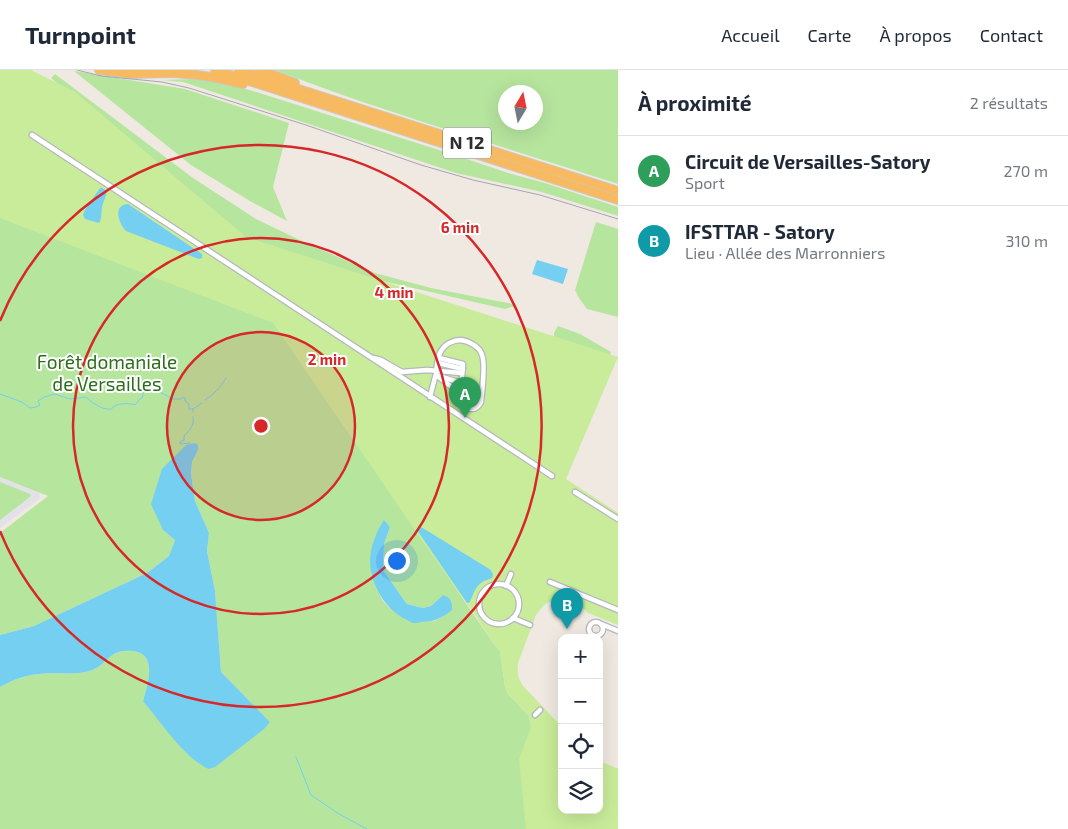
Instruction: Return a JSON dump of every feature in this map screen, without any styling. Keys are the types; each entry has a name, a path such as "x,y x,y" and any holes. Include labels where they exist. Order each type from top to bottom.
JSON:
{"highway":[{"path":"99,70 130,74 197,75 248,85 260,85"},
{"name":"N 12","path":"215,70 618,200"},
{"name":"N 12","path":"239,70 618,191"},
{"path":"261,70 306,87 316,94"}],"street":[{"path":"32,135 552,476"},
{"path":"430,397 440,352 445,346 460,340 475,346 483,357 481,402 477,407 471,409 466,407 462,395 462,371"},
{"path":"372,358 380,360 402,372 427,370 461,383"},
{"path":"438,360 462,371"},
{"path":"436,373 462,371"},
{"path":"436,373 462,395"},
{"path":"575,492 618,519"},
{"path":"506,586 511,574"},
{"path":"550,582 618,610"},
{"path":"496,584 506,586 515,592 518,598 518,611 513,618 503,624 490,622 485,618 480,607 481,595 490,586 496,584"},
{"path":"513,618 530,625"},
{"path":"609,627 603,630 597,637 592,636 589,632 589,627 592,623 596,622 609,627 618,631"},
{"path":"601,624 603,630"},
{"path":"535,715 540,710"}],"shaded area":[{"path":"0,477 39,492 40,498 0,528"}],"green space":[{"path":"0,70 31,70 75,92 246,237 618,357 566,479 618,513 618,625 586,612 586,610 566,601 549,602 536,615 518,663 518,670 519,679 524,687 558,723 558,814 603,814 603,763 618,769 618,829 526,829 519,759 531,725 529,716 508,694 505,687 500,651 273,323 0,218"},
{"path":"275,70 618,70 618,184 403,115"},
{"path":"74,71 185,89 289,123 273,187 287,221 191,165"},
{"path":"55,74 193,178 256,219 375,273 431,288 518,305 505,309 352,274 271,253 220,227 51,78"},
{"path":"194,79 223,83 253,91 508,173 545,183 618,207 618,216 542,192 456,173 183,82 163,80"},
{"name":"Forêt domaniale de Versailles","path":"0,207 271,316 500,651 505,687 508,694 529,716 558,799 558,814 603,814 603,763 618,769 618,829 0,829 0,687 14,680 34,675 90,671 116,653 132,651 140,653 148,663 149,678 143,701 270,722 221,672 215,591 207,551 209,533 195,501 191,474 192,462 198,450 198,445 163,530 175,540 169,556 147,573 34,626 0,635 0,533 48,496 0,477","holes":["384,521 390,527 384,544 383,570 407,604 423,608 431,606 443,595 444,616 434,621 392,610 383,601 371,572 371,555 375,537"]},
{"path":"596,222 618,229 618,317 587,309 575,290"},
{"path":"558,326 580,334 611,352 589,410 554,338 554,333"},
{"path":"0,482 31,496 0,520"}],"water":[{"path":"100,188 107,191 99,223 85,219 83,215"},
{"path":"128,204 202,254 202,258 196,258 126,231 119,220 118,211 123,205"},
{"path":"537,260 568,269 563,284 532,274"},
{"path":"195,443 198,445 198,450 192,462 191,474 195,501 209,533 207,551 215,591 221,672 270,722 264,729 215,767 209,769 191,757 182,748 143,701 149,678 149,670 145,657 140,653 120,651 90,671 34,675 19,678 0,687 0,635 34,626 147,573 169,556 175,540 163,530 151,504 162,469 186,445"},
{"path":"384,520 390,527 384,544 383,570 407,604 423,608 431,606 443,595 448,597 452,610 444,616 434,620 413,623 389,607 379,593 372,577 370,560 374,539"},
{"path":"421,527 491,570 492,578 477,587 470,602 467,603 417,530"}],"waterway":[{"path":"205,400 217,390 226,378"},
{"path":"0,394 22,402 30,408 40,405 38,401 44,397 55,394 70,399 86,397 99,407 111,409 119,404 135,405 142,398 144,390 154,389 173,399 185,398 185,401 189,404 189,409 193,409 193,412"},
{"path":"193,409 202,403"},
{"path":"190,443 180,444 190,430 193,417"},
{"path":"296,757 311,795 339,814 367,829"}],"railway":[{"path":"77,70 101,76 162,82 189,88 306,125 421,165 473,180 540,195 618,219"}],"place":[{"name":"Circuit de Versailles-Satory","path":"465,418"},
{"name":"IFSTTAR - Satory","path":"567,629"}]}
